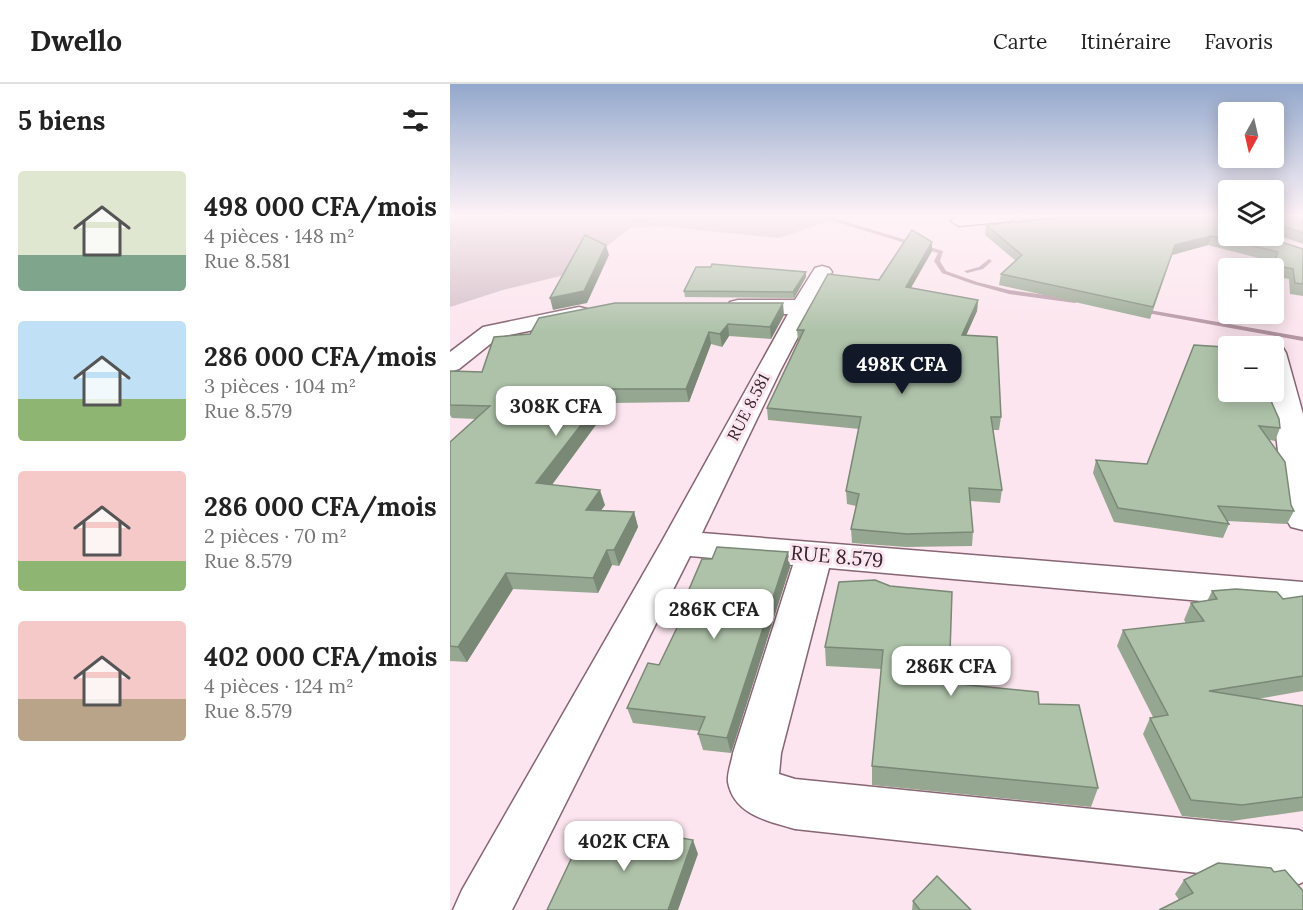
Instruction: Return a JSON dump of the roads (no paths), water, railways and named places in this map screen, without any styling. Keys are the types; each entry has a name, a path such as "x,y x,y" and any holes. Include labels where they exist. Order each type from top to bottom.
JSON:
{"street":[{"name":"RUE 8.581","path":"679,543 766,370 822,272"},
{"path":"722,307 802,308"},
{"path":"450,364 491,333 595,311"},
{"path":"1284,392 1303,519"},
{"path":"482,910 679,543"},
{"name":"RUE 8.579","path":"679,543 1303,596"},
{"path":"815,554 756,753 753,782 765,796 795,804 1299,857"}],"waterway":[{"path":"940,255 937,261 944,272 975,283 1009,292 1075,301"},
{"path":"967,271 981,268 989,261"},
{"path":"1138,310 1303,339"}]}
